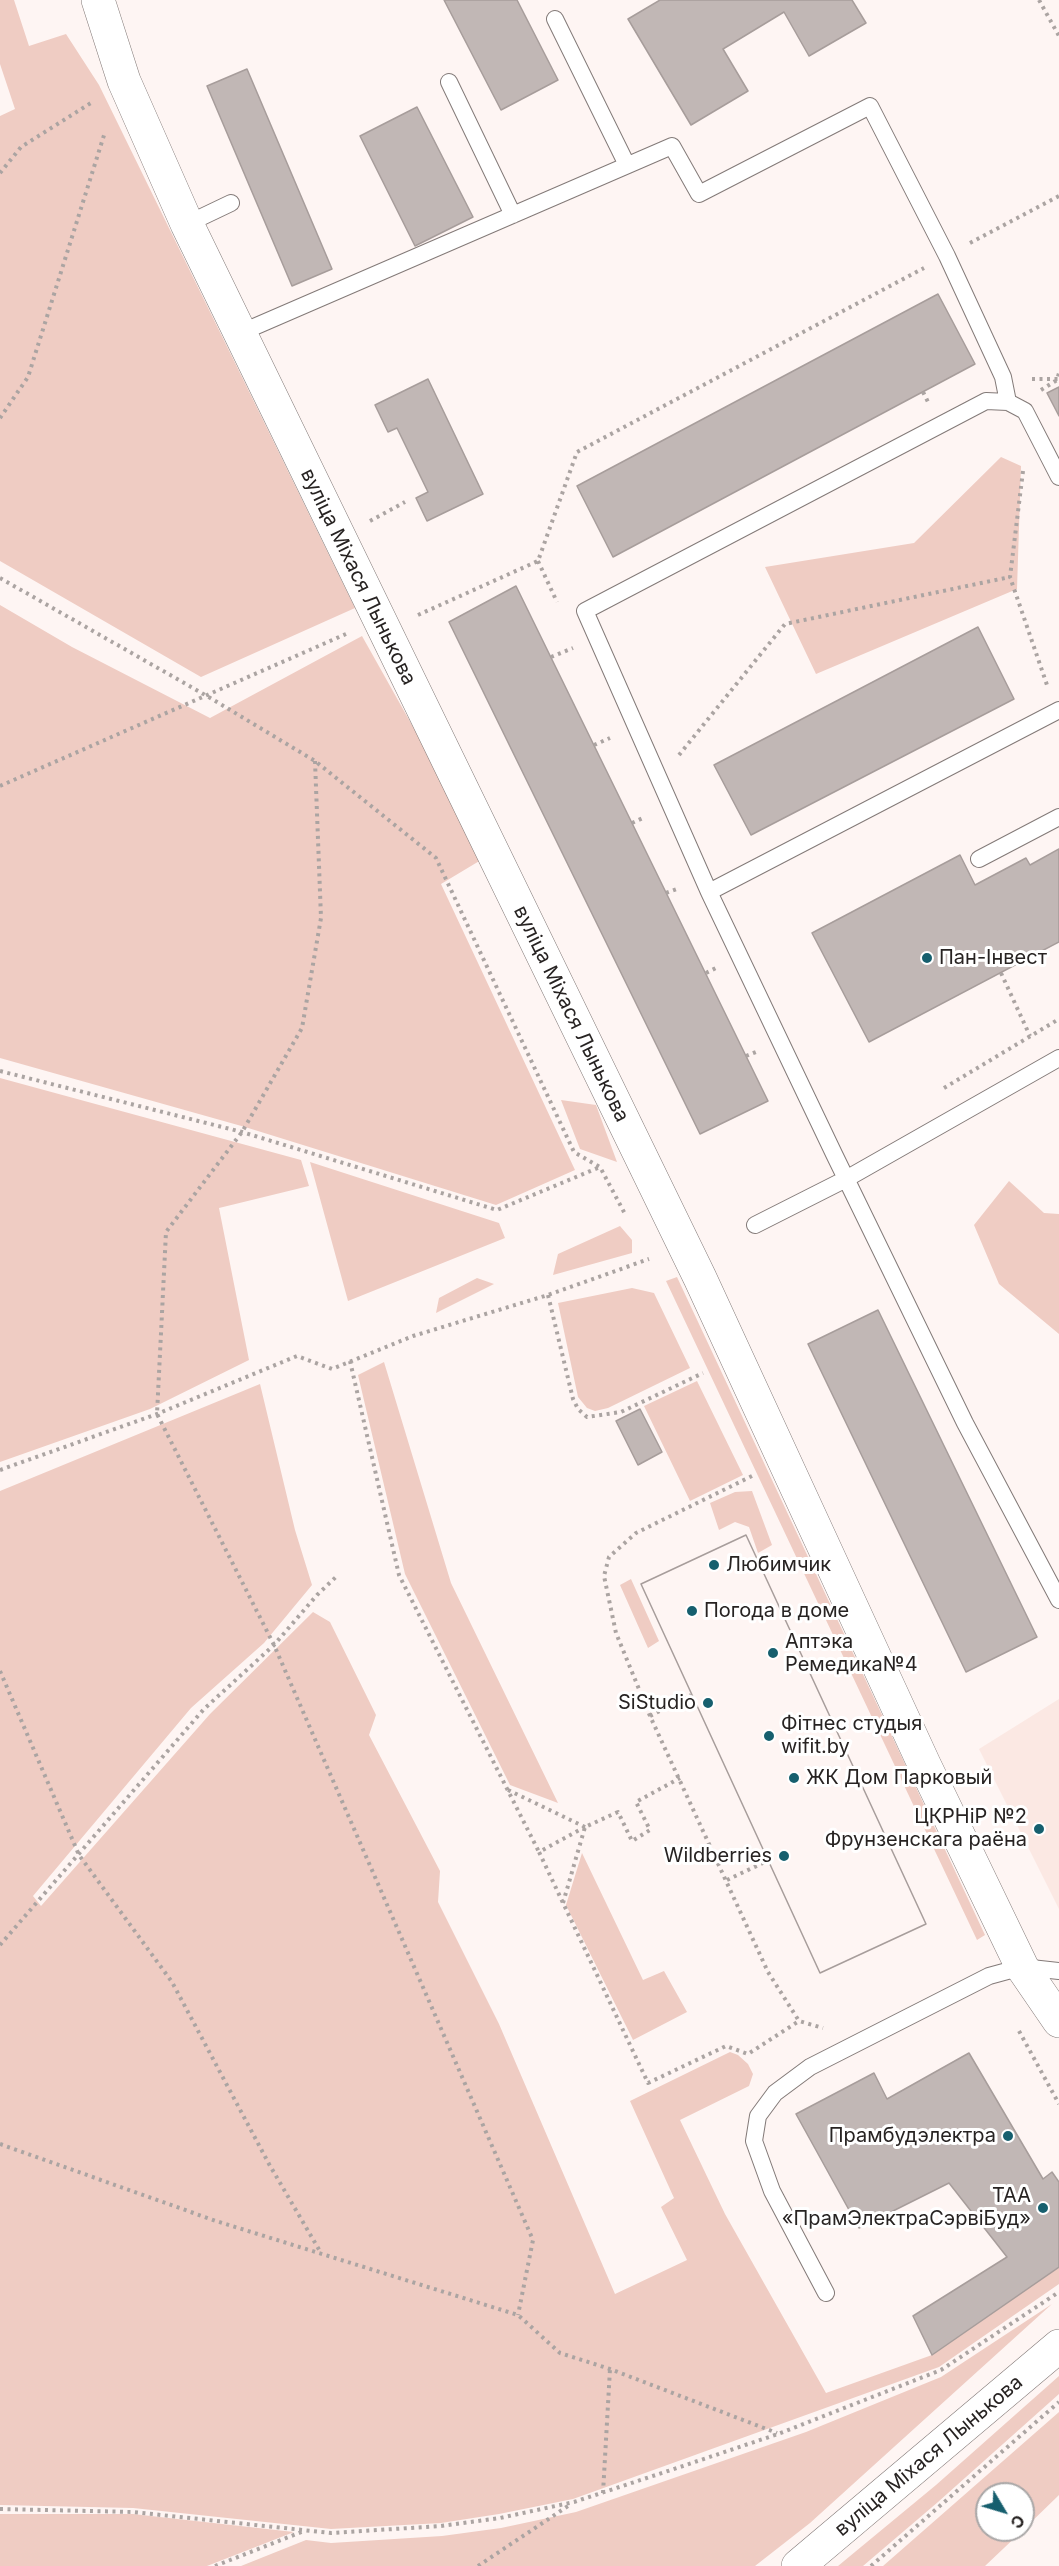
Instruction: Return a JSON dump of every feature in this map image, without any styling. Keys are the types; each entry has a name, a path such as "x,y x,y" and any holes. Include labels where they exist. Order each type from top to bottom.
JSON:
{"street":[{"name":"вуліца Міхася Лынькова","path":"98,0 124,81 187,224 700,1278 924,1764 1022,1967 1059,2021"},
{"name":"вуліца Міхася Лынькова","path":"798,2566 1059,2346"}],"lane":[{"path":"555,19 627,165"},
{"path":"449,82 513,215"},
{"path":"240,333 672,146 699,194 870,106 947,256 1003,377 1008,402"},
{"path":"187,224 231,203"},
{"path":"1059,477 1025,411 1008,402 986,400 585,611 709,891 846,1179 965,1423 1059,1600"},
{"path":"709,891 1058,711"},
{"path":"979,859 1059,817"},
{"path":"755,1225 846,1179 1059,1058"},
{"path":"826,2293 772,2191 754,2141 758,2116 775,2093 810,2067 989,1976 1022,1967 1059,1971"}],"path":[{"path":"1039,0 1059,36"},
{"path":"0,173 21,147 124,81"},
{"path":"0,418 28,376 113,107 124,81"},
{"path":"0,786 379,619 406,620 538,561 577,452 1059,196"},
{"path":"1058,711 1010,577 1029,422 1036,393 1058,379 1059,373"},
{"path":"362,525 405,502"},
{"path":"659,779 785,624 1010,577"},
{"path":"0,578 207,696 315,761 436,858 574,1152 600,1167 630,1222"},
{"path":"552,657 577,646"},
{"path":"594,745 618,735"},
{"path":"315,761 321,918 302,1028 242,1132 166,1232 157,1414 274,1645 533,2240 518,2315"},
{"path":"1000,973 1030,1036"},
{"path":"0,1071 242,1132 497,1210 600,1167"},
{"path":"644,1250 654,1269"},
{"path":"0,1470 157,1414 297,1356 332,1368 413,1336 549,1295 649,1259"},
{"path":"549,1295 573,1399 578,1409 587,1417 621,1413 704,1372"},
{"path":"350,1361 399,1575 539,1852 648,2083 726,2046 748,2055 799,2020"},
{"path":"699,1362 709,1383"},
{"path":"748,1465 758,1486"},
{"path":"753,1475 636,1533 609,1557 604,1576 616,1633 650,1716 768,1972 799,2020 828,2030"},
{"path":"0,1945 204,1709 274,1645 317,1595 338,1575"},
{"path":"0,1671 78,1855 172,1982 269,2164 321,2253"},
{"path":"650,1716 691,1695"},
{"path":"539,1852 618,1812 632,1841 650,1830 636,1802 680,1778"},
{"path":"508,1790 585,1827"},
{"path":"563,1903 585,1827"},
{"path":"726,1880 767,1861"},
{"path":"1016,2026 1059,2104"},
{"path":"0,2144 216,2221 518,2315 560,2353 610,2369 778,2434"},
{"path":"0,2509 133,2512 331,2533 441,2526 500,2518 574,2502 603,2493 778,2434 942,2370 1059,2292"},
{"path":"603,2493 610,2369"},
{"path":"871,2566 1059,2402"},
{"path":"478,2566 574,2502"},
{"path":"215,2566 305,2530"}],"shaded area":[{"path":"0,0 14,0 29,46 66,34 99,85 355,608 201,677 0,561 0,116 15,109 0,64"},
{"path":"1001,457 1021,466 1017,589 816,674 765,567 914,543"},
{"path":"0,605 72,647 210,718 362,636 486,857 441,884 575,1170 496,1205 245,1127 0,1058"},
{"path":"0,1078 301,1160 309,1186 219,1208 249,1360 150,1409 0,1462"},
{"path":"561,1100 596,1105 617,1162 580,1149"},
{"path":"310,1162 499,1223 505,1238 348,1301"},
{"path":"1009,1181 1044,1213 1059,1214 1059,1334 999,1284 974,1225"},
{"path":"620,1226 632,1240 632,1253 553,1275 558,1254"},
{"path":"677,1277 985,1935 977,1940 666,1281"},
{"path":"477,1278 494,1284 436,1313 439,1298"},
{"path":"632,1288 654,1293 690,1368 608,1408 595,1411 587,1408 578,1397 558,1303"},
{"path":"384,1362 451,1583 558,1803 510,1785 405,1574 358,1375"},
{"path":"697,1381 743,1475 690,1501 644,1406"},
{"path":"260,1384 295,1530 312,1585 264,1643 191,1708 33,1896 41,1906 210,1714 313,1612 330,1622 376,1715 369,1735 440,1871 438,1902 499,2024 615,2294 687,2260 661,2207 674,2198 630,2101 730,2052 738,2055 748,2064 753,2074 749,2086 680,2120 725,2214 826,2393 932,2355 1059,2267 1059,2284 939,2367 573,2499 441,2523 331,2529 133,2508 0,2505 0,1491"},
{"path":"752,1491 772,1545 758,1553 749,1527 735,1522 719,1530 710,1503 735,1492"},
{"path":"631,1579 659,1641 648,1648 620,1585"},
{"name":"ЦКРНіР №2 Фрунзенскага раёна","path":"1059,1699 1059,1909 979,1749"},
{"path":"582,1853 643,1980 664,1971 687,2012 633,2040 566,1905"},
{"path":"1052,2304 810,2523 755,2566 241,2566 306,2540 331,2543 442,2536 501,2528 576,2512 806,2432 941,2377"},
{"path":"1059,2376 1059,2394 938,2502 863,2566 838,2566 936,2485"},
{"path":"1059,2412 1059,2495 1035,2518 1035,2482 979,2482"},
{"path":"975,2486 975,2542 1010,2542 985,2566 883,2566"},
{"path":"0,2514 133,2514 294,2532 207,2566 0,2566"}],"building":[{"path":"444,0 517,0 558,80 501,110"},
{"path":"660,0 852,0 866,23 809,56 784,12 723,49 748,91 691,125 628,19"},
{"path":"247,69 332,269 292,286 207,86"},
{"path":"417,107 473,217 415,246 360,136"},
{"path":"938,294 975,364 613,557 577,486"},
{"path":"428,379 483,494 427,521 416,498 428,492 397,428 388,432 375,405"},
{"path":"1059,387 1059,416 1047,393"},
{"path":"516,586 768,1101 700,1134 449,622"},
{"path":"978,627 1014,699 751,835 714,765"},
{"name":"Пан-Інвест","path":"1059,849 1059,942 869,1042 812,933 960,855 975,885 1026,858 1030,865"},
{"path":"878,1310 1037,1637 966,1672 808,1344"},
{"path":"640,1409 662,1452 638,1465 616,1421"},
{"name":"ЖК Дом Парковый","path":"746,1535 926,1924 820,1973 641,1584"},
{"name":"ЖК Дом Парковый","path":"746,1535 926,1924 820,1973 641,1584"},
{"path":"969,2053 1043,2179 1052,2172 1059,2182 1059,2267 932,2355 913,2316 1007,2257 949,2183 859,2228 796,2114 874,2073 887,2099"}],"place":[{"name":"Пан-Інвест","path":"927,958"},
{"name":"Любимчик","path":"714,1565"},
{"name":"Погода в доме","path":"692,1611"},
{"name":"Аптэка Ремедика№4","path":"773,1653"},
{"name":"SiStudio","path":"708,1703"},
{"name":"Фітнес студыя wifit.by","path":"769,1736"},
{"name":"ЖК Дом Парковый","path":"794,1778"},
{"name":"ЦКРНіР №2 Фрунзенскага раёна","path":"1039,1829"},
{"name":"Wildberries","path":"784,1856"},
{"name":"Прамбудэлектра","path":"1008,2136"},
{"name":"ТАА «ПрамЭлектраСэрвіБуд»","path":"1043,2208"}]}
